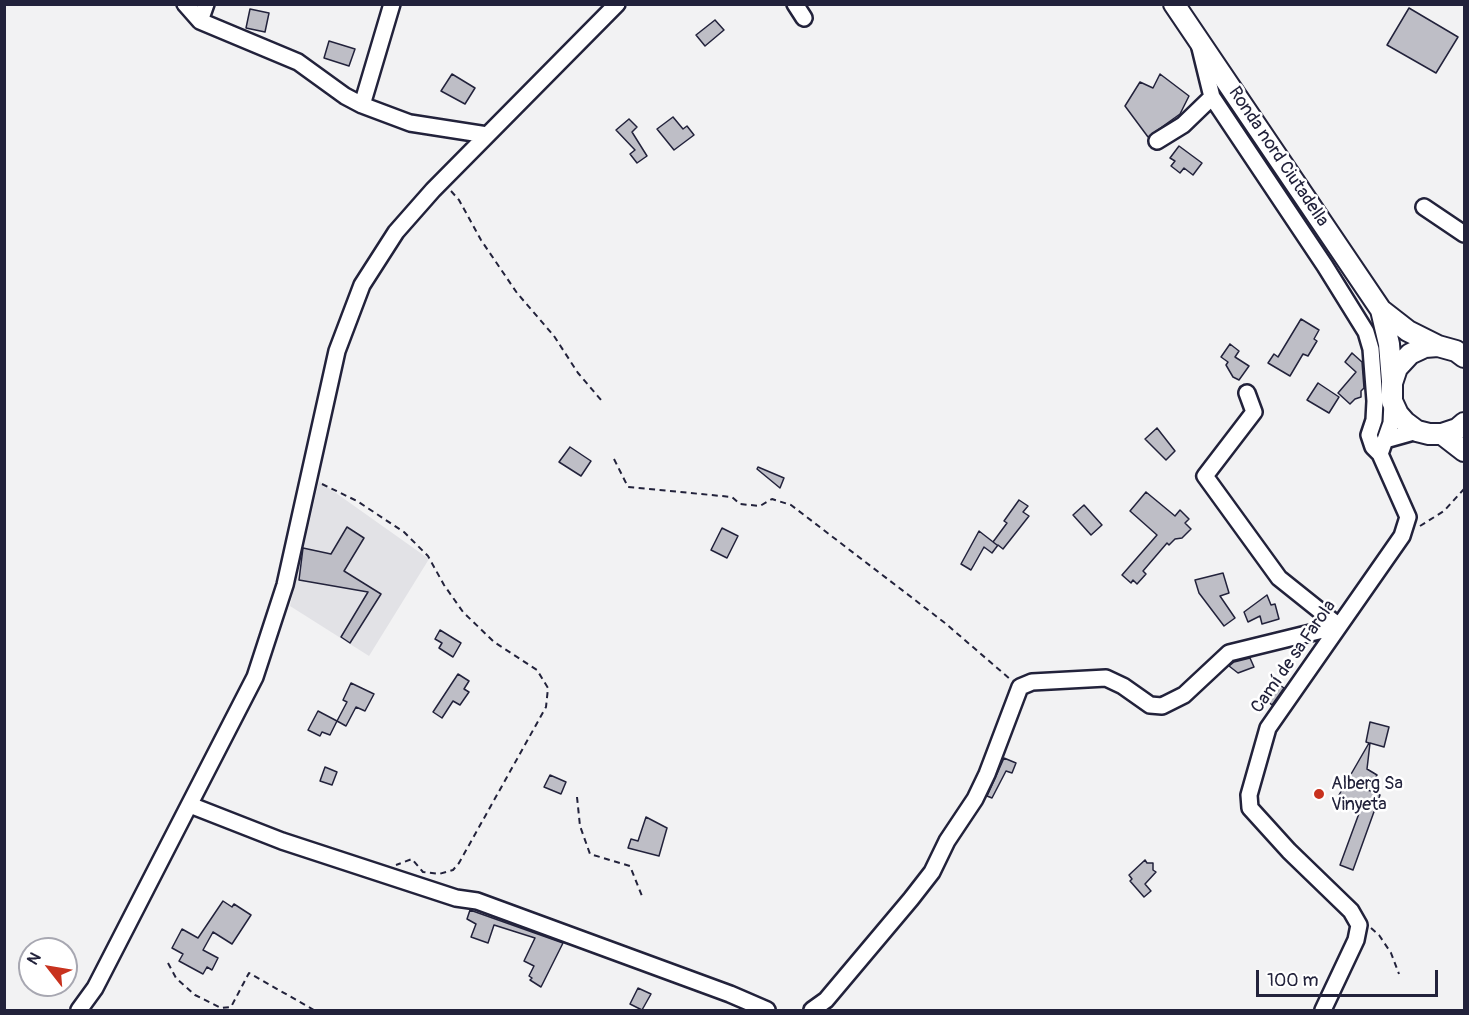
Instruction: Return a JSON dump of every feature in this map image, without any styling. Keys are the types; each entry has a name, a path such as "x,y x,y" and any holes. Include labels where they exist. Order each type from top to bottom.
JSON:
{"main road":[{"name":"Ronda nord Ciutadella","path":"1174,4 1381,310 1408,331 1456,351"},
{"name":"Ronda nord Ciutadella","path":"1381,310 1389,344 1392,401"},
{"path":"1392,381 1397,368 1410,354 1425,347 1456,351"},
{"path":"1392,401 1405,422 1429,434 1442,434 1457,429 1464,423"},
{"path":"1442,434 1464,451"}],"street":[{"path":"185,4 200,21 298,62 345,96 362,105 410,123 487,135"},
{"path":"200,21 206,4"},
{"path":"362,105 392,4"},
{"path":"79,1011 95,988 255,677 285,585 337,351 363,285 396,232 442,181 616,4"},
{"path":"795,4 804,18"},
{"path":"1196,37 1212,97 1325,266 1366,332 1371,349 1374,389 1374,420 1369,435 1373,447 1382,447 1417,430"},
{"path":"1212,97 1249,114"},
{"path":"1156,141 1183,125 1212,97"},
{"path":"1424,207 1464,234"},
{"path":"1247,393 1254,412 1205,476 1279,578 1339,626"},
{"path":"1392,401 1391,423 1382,447 1408,517 1402,536"},
{"name":"Camí de sa Farola","path":"1359,925 1352,911 1289,851 1250,808 1249,795 1268,728 1402,536"},
{"path":"812,1011 826,1000 932,872 947,841 975,799 987,774 1020,687 1032,682 1106,678 1123,686 1150,705 1162,706 1184,695 1229,653 1339,626"},
{"path":"190,805 282,841 456,898 477,901 730,994 767,1011"},
{"path":"1323,1011 1356,940 1359,925"}],"path":[{"path":"442,181 459,200 481,240 517,293 554,336 578,373 600,400"},
{"path":"614,459 628,487 732,497 740,504 760,506 772,499 791,505 945,624 1020,687"},
{"path":"309,477 357,501 404,532 428,556 444,585 463,612 494,642 537,670 548,688 546,707 453,870 439,874 423,872 412,859 377,872"},
{"path":"1402,536 1444,511 1464,489"},
{"path":"577,797 580,826 590,854 630,867 642,896"},
{"path":"1359,925 1368,926 1379,935 1391,953 1399,974"},
{"path":"168,963 176,978 195,995 221,1008 231,1008 249,973 314,1011"}],"shaded area":[{"path":"319,481 429,559 369,656 290,606"}],"building":[{"path":"1409,8 1458,37 1436,73 1387,45"},
{"path":"250,9 269,13 265,32 246,28"},
{"path":"715,20 724,30 705,46 696,35"},
{"path":"329,41 355,49 349,66 324,58"},
{"path":"452,74 475,88 465,104 441,91"},
{"path":"1160,74 1189,96 1180,114 1148,137 1125,106 1140,82 1153,88"},
{"path":"673,117 683,129 687,126 694,135 674,150 657,129"},
{"path":"629,119 637,127 632,132 647,156 637,163 630,154 635,150 616,130"},
{"path":"1179,146 1202,163 1193,175 1184,168 1180,173 1171,166 1175,161 1170,158"},
{"path":"1301,319 1319,330 1314,339 1317,341 1308,356 1303,354 1290,376 1268,363 1274,354 1278,357"},
{"path":"1230,344 1239,351 1235,357 1249,366 1239,380 1233,377 1226,365 1228,362 1221,357"},
{"path":"1352,353 1362,362 1364,388 1361,391 1361,397 1350,404 1338,393 1356,372 1345,362"},
{"path":"1318,383 1339,397 1329,413 1307,400"},
{"path":"1157,428 1175,451 1166,460 1145,439"},
{"path":"570,447 591,461 581,476 559,462"},
{"path":"758,467 784,478 780,488 757,469"},
{"path":"1146,492 1175,516 1180,510 1189,519 1185,523 1191,529 1182,538 1175,539 1169,545 1167,543 1143,571 1146,574 1137,584 1133,580 1131,583 1122,575 1157,535 1130,511"},
{"path":"1019,500 1028,506 1023,512 1029,516 1003,549 998,545 992,553 984,547 971,570 961,564 979,531 993,542 1007,523 1004,521"},
{"path":"1084,505 1102,525 1091,535 1073,515"},
{"path":"347,527 364,538 344,571 381,594 350,643 341,637 368,592 299,580 303,548 331,554"},
{"path":"722,528 738,536 727,558 711,550"},
{"path":"1223,573 1229,593 1220,596 1235,618 1224,626 1199,593 1195,580"},
{"path":"1267,595 1271,605 1275,604 1279,619 1262,624 1260,616 1248,622 1244,612"},
{"path":"440,630 461,643 453,657 439,648 442,643 435,639"},
{"path":"1250,658 1254,667 1238,673 1229,666 1234,662"},
{"path":"458,674 469,681 464,689 469,692 460,705 453,701 442,718 433,712"},
{"path":"1274,681 1284,688 1272,705 1264,698"},
{"path":"351,683 374,694 365,711 356,707 346,726 337,721 347,702 343,700"},
{"path":"318,711 337,721 330,735 322,732 320,736 308,730"},
{"path":"1370,722 1389,727 1384,747 1370,743 1367,769 1377,775 1368,790 1380,795 1353,870 1340,865 1361,808 1339,795 1369,743 1366,742"},
{"path":"1004,758 1016,763 1012,773 1006,771 992,798 987,796"},
{"path":"325,767 337,772 332,785 320,781"},
{"path":"550,775 566,782 561,794 544,787"},
{"path":"646,817 667,828 659,856 628,848 631,839 638,841"},
{"path":"1145,860 1147,863 1153,863 1153,870 1156,872 1145,884 1151,891 1144,897 1130,881 1132,879 1129,875"},
{"path":"223,901 232,907 234,904 251,915 232,944 213,932 203,950 218,958 212,970 207,967 203,974 179,961 183,954 172,948 182,929 198,938"},
{"path":"470,910 563,943 541,987 530,980 532,978 529,976 534,966 524,961 535,938 494,925 488,943 471,937 476,924 467,919"},
{"path":"638,988 651,994 642,1010 630,1004"}],"place":[{"name":"Alberg Sa Vinyeta","path":"1319,794"}]}
